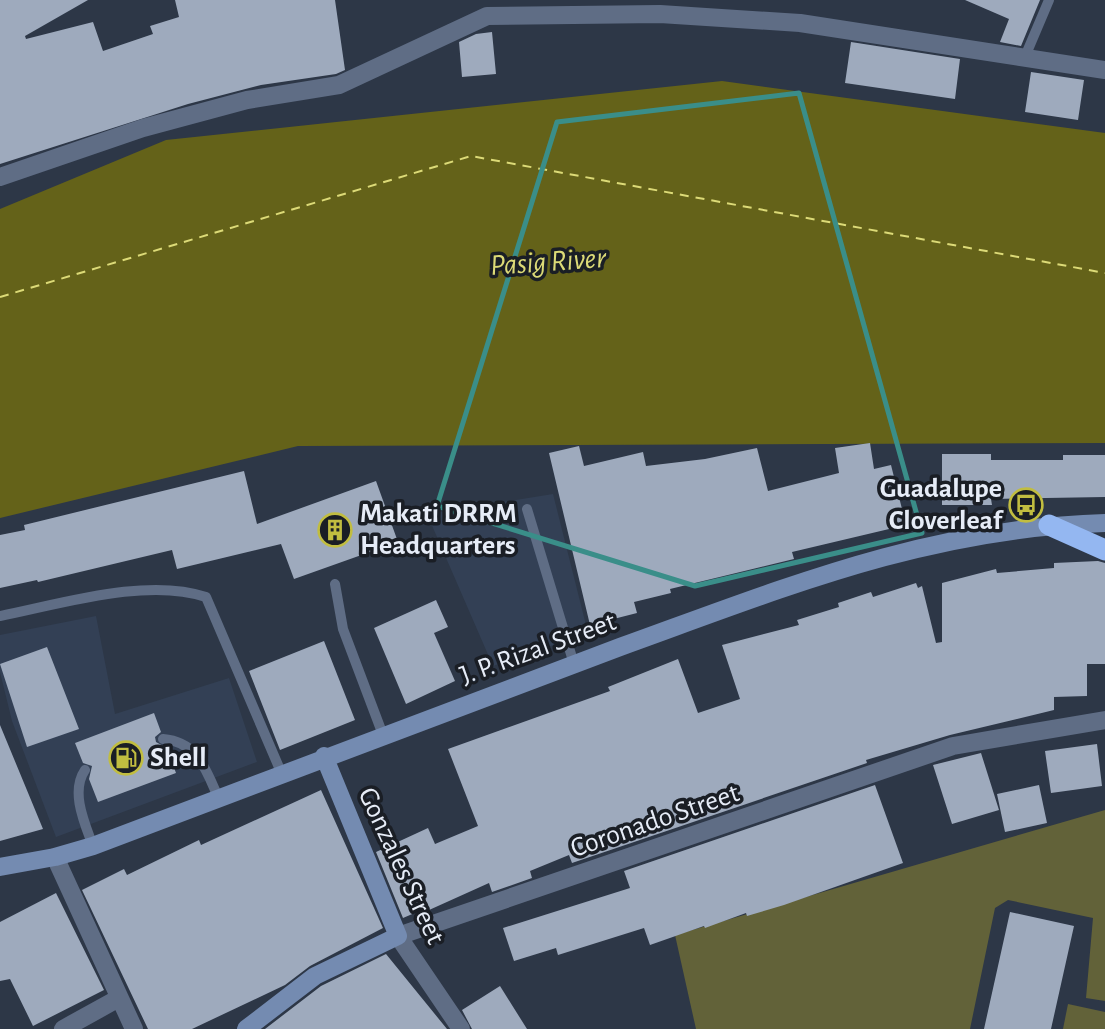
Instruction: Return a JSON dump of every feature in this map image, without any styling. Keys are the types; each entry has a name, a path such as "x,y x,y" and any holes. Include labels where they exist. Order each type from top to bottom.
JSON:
{"highway":[{"path":"1049,525 1105,550"}],"main road":[{"name":"J. P. Rizal Street","path":"0,867 55,858 93,846 219,799 281,772 868,559 962,537 1049,525 1105,523"},
{"name":"Gonzales Street","path":"324,757 398,936"},
{"name":"Coronado Street","path":"246,1029 315,976 398,936"}],"street":[{"path":"0,177 143,128 247,100 339,85 485,8 660,14 800,23 1105,71"},
{"name":"Coronado Street","path":"398,936 953,746 1105,720"},
{"path":"55,858 134,1029"},
{"name":"Gonzales Street","path":"398,936 461,1029"},
{"path":"63,1029 118,998"}],"lane":[{"path":"1024,60 1049,0"},
{"path":"527,509 574,664"},
{"path":"335,584 343,629 383,735"},
{"path":"0,616 118,593 182,589 206,597 281,772"},
{"path":"163,739 174,740 200,756 219,799"},
{"path":"85,770 81,776 80,810 93,846"}],"highlighted area":[{"path":"799,93 922,533 695,586 437,506 557,122"}],"shaded area":[{"path":"553,494 588,633 493,666 427,514"},
{"path":"96,616 115,714 229,678 257,762 56,837 12,721 0,672 0,635"},
{"path":"1105,810 1105,1001 1086,998 1093,918 1008,900 995,908 970,1029 696,1029 675,935"},
{"path":"1068,1004 1105,1012 1105,1029 1063,1029"}],"water":[{"name":"Pasig River","path":"722,81 1105,133 1105,443 298,446 0,518 0,209 166,140"}],"building":[{"path":"0,0 88,0 25,36 26,39 93,22 103,51 153,34 150,26 179,17 175,0 335,0 345,70 336,74 261,85 188,104 0,164"},
{"path":"965,0 1040,0 1021,46 1000,42 1009,19"},
{"path":"492,32 496,74 462,77 459,42 476,34"},
{"path":"851,42 960,59 955,99 845,83"},
{"path":"1031,72 1084,80 1078,120 1025,112"},
{"path":"870,443 874,469 891,465 906,525 792,552 794,559 670,589 671,593 634,602 637,613 590,625 549,453 579,446 584,466 643,452 646,466 705,459 757,448 768,491 839,473 835,448"},
{"path":"942,454 991,454 991,460 1063,460 1063,455 1105,455 1105,497 991,499 992,505 942,505"},
{"path":"244,471 257,524 376,481 398,542 294,579 281,544 177,569 172,550 38,582 37,580 0,588 0,535 25,530 24,525"},
{"path":"1054,563 1105,563 1105,664 1087,664 1087,696 1054,697 1054,710 950,735 866,760 867,763 572,863 569,855 530,871 532,878 492,892 489,883 418,915 417,912 403,918 376,852 428,828 435,844 478,826 448,749 610,691 608,687 678,659 698,713 740,699 722,645 799,625 797,620 839,607 838,603 871,592 873,597 916,583 918,588 922,586 936,643 942,642 942,583 996,569 997,573 1054,568"},
{"path":"436,600 448,627 434,633 455,681 406,704 374,628"},
{"path":"324,641 355,720 280,750 249,671"},
{"path":"47,647 79,729 27,747 0,664"},
{"name":"Shell","path":"154,713 161,732 155,737 156,742 167,748 176,773 98,802 89,779 92,766 83,763 75,743"},
{"path":"0,725 43,829 0,841"},
{"path":"1097,744 1102,786 1051,793 1045,751"},
{"path":"981,753 999,810 952,824 933,765"},
{"path":"875,785 903,863 784,905 747,916 746,913 650,945 644,928 558,955 556,948 514,961 503,928 630,888 624,871"},
{"path":"1039,785 1047,823 1005,832 997,794"},
{"path":"321,790 383,928 310,966 285,985 192,1029 148,1029 82,890 124,869 127,875 199,840 201,845"},
{"path":"56,893 104,990 33,1026 10,979 0,981 0,922"},
{"path":"1010,912 1074,926 1051,1029 984,1029"},
{"path":"386,954 447,1029 265,1029 321,986"},
{"path":"500,986 527,1029 472,1029 462,1010"}],"ferry route":[{"path":"0,297 471,156 1105,273"}],"place":[{"name":"Guadalupe Cloverleaf","path":"1026,505"},
{"name":"Makati DRRM Headquarters","path":"335,530"},
{"name":"Shell","path":"126,758"}]}
